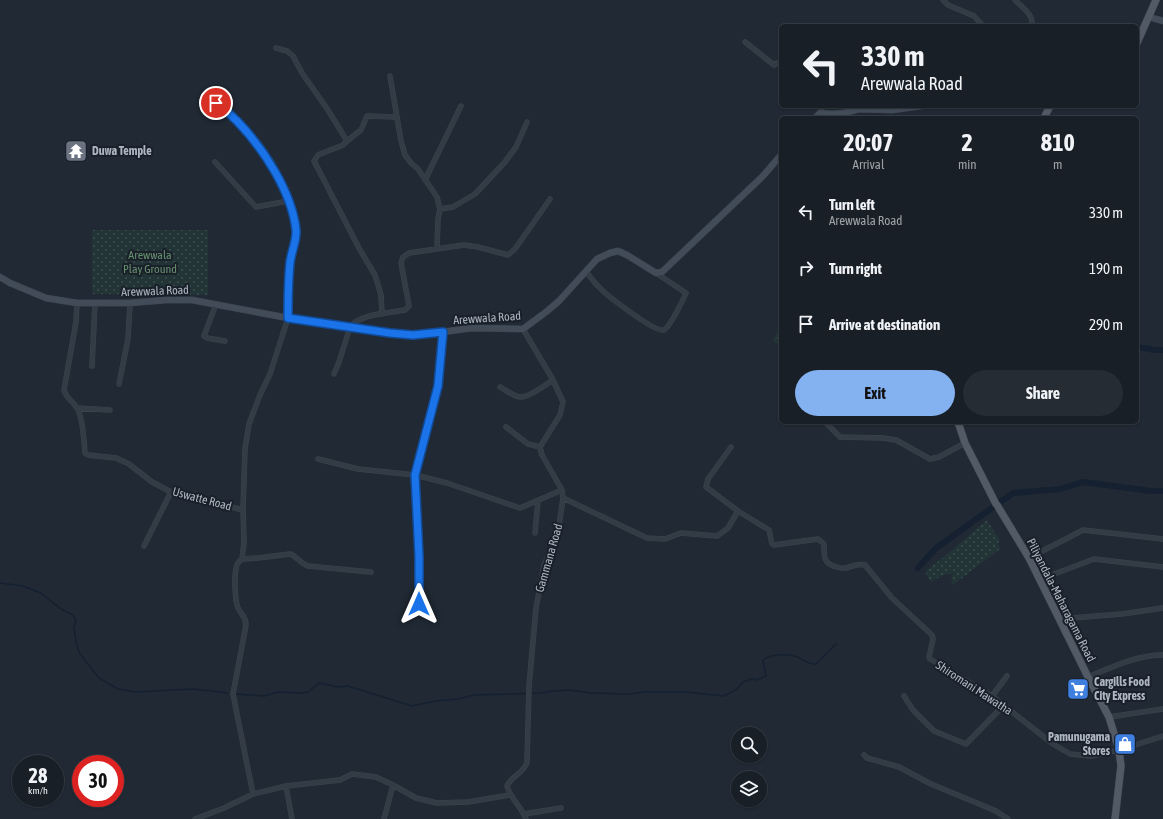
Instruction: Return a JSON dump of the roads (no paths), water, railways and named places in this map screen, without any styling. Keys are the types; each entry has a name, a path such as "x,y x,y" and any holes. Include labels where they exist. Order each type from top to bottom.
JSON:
{"main road":[{"path":"1139,39 1156,0"},
{"name":"Piliyandala-Maharagama Road","path":"959,424 964,443 996,505 1030,558 1109,717 1119,750 1121,766 1115,819"}],"street":[{"path":"943,0 948,5 974,16 981,24"},
{"path":"1015,0 1031,17 1033,24"},
{"path":"1149,17 1163,20"},
{"path":"745,42 774,65 779,62"},
{"path":"276,48 287,51 293,56 302,73 328,110 347,141"},
{"path":"390,76 405,155 418,169 437,197 440,209 438,219 437,249"},
{"path":"202,100 222,106 248,133 263,152 288,201 296,228 296,236 290,262 288,318 270,374 249,424 245,449 243,510"},
{"path":"425,180 461,106"},
{"path":"817,116 821,108"},
{"path":"820,113 844,113 859,109 892,110 906,108"},
{"path":"382,314 381,295 375,274 360,250 314,161 318,155 343,145 361,130 367,116 397,117"},
{"path":"440,209 453,207 474,194 506,162 516,147 527,122"},
{"path":"656,273 662,272 763,176 779,157"},
{"path":"215,162 256,207 288,201"},
{"path":"334,374 353,323 360,319 405,310 408,306 401,264 403,257 409,253 464,246 478,247 508,256 515,249 550,199"},
{"name":"Arewwala Road","path":"0,277 10,283 46,298 94,303 192,300 350,328 413,335 472,328 523,329 558,301 598,260 610,253 618,252 627,255 656,273"},
{"path":"586,272 598,287 628,311 656,329 665,330 686,293 656,273"},
{"name":"Uswatte Road","path":"77,302 76,322 64,390 66,397 77,408 81,416 85,453 88,455 116,458 129,464 152,482 171,492 243,510 244,542 242,559 239,561 236,570 235,597 238,608 246,619 246,625 233,694 253,794"},
{"path":"92,366 94,303"},
{"path":"120,384 128,339 130,303"},
{"path":"216,304 204,336 207,338 225,341"},
{"path":"506,427 528,444 540,447 560,415 563,402 553,380 523,329"},
{"path":"419,604 419,556 415,475 438,386 443,332"},
{"path":"500,387 522,398 553,380"},
{"path":"77,408 110,410"},
{"path":"827,424 840,436 896,440 930,459 939,457 964,443"},
{"name":"Gammana Road","path":"510,795 508,786 510,782 513,777 525,769 527,763 529,694 536,608 544,565 560,526 563,498 562,490 542,455 540,447"},
{"name":"Shiromani Mawatha","path":"731,447 708,479 706,487 738,511 769,530 772,544 774,546 818,539 824,544 824,557 826,562 831,566 844,569 860,563 865,564 892,598 932,635 934,639 928,657 930,659 992,696 1053,744 1070,754 1091,756 1119,750 1163,736"},
{"path":"318,459 358,469 415,475 447,483 520,508 562,490"},
{"path":"144,546 171,492"},
{"path":"563,498 647,538 659,539 665,539 681,533 717,536 728,528 738,511"},
{"path":"535,533 538,501"},
{"path":"1030,558 1083,530 1163,539"},
{"path":"242,559 293,554 308,566 371,572"},
{"path":"1040,579 1094,559 1163,567"},
{"path":"1059,619 1122,614 1163,608"},
{"path":"1088,677 1118,664 1152,655 1163,655"},
{"path":"992,696 1007,676"},
{"path":"904,696 913,710 934,731 966,744 1004,705"},
{"path":"1109,717 1163,709"},
{"path":"864,755 867,758 899,767 931,784 996,811 1007,819"},
{"path":"195,819 224,808 253,794 286,786 340,780 352,774 376,777 416,798 437,803 468,802 510,795 519,805 525,816 561,808"},
{"path":"384,819 393,785"},
{"path":"286,786 292,819"}],"waterway":[{"path":"1139,347 1163,350"},
{"path":"918,568 936,548 1013,493 1060,489 1083,482 1151,491 1163,491"},
{"path":"0,583 22,586 41,593 61,609 73,615 76,620 74,627 76,642 80,654 99,678 118,689 135,692 194,689 228,693"},
{"path":"236,694 264,696 278,692 301,693 308,692 319,683 338,687 348,686 412,706 474,695 541,693 570,690 591,693 628,694 645,692 685,692 724,696 737,689 743,682 752,679 757,680 766,676 763,660 766,658 778,655 791,655 809,663 816,664 836,644"}],"place":[{"name":"Duwa Temple","path":"76,151"},
{"name":"Cargills Food City Express","path":"1078,689"},
{"name":"Pamunugama Stores","path":"1125,744"}],"park label":[{"name":"Arewwala Play Ground","path":"150,262"}]}
